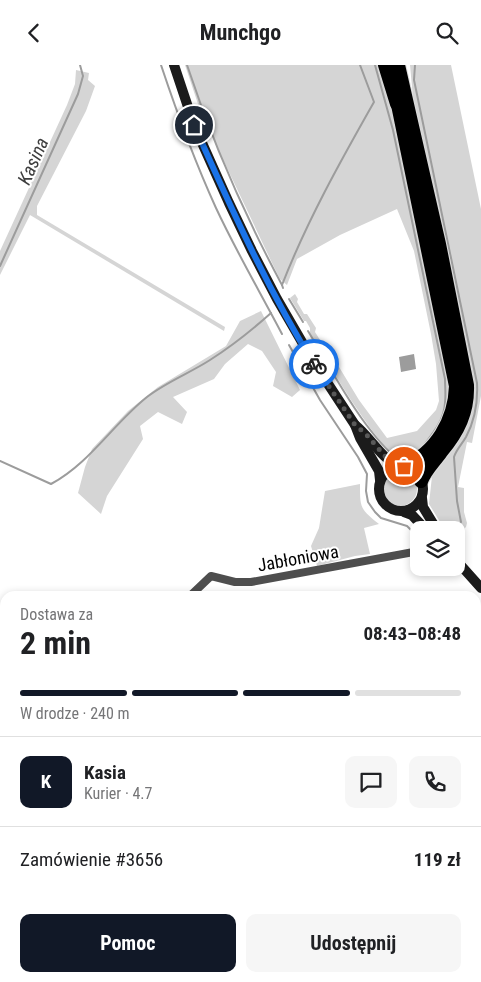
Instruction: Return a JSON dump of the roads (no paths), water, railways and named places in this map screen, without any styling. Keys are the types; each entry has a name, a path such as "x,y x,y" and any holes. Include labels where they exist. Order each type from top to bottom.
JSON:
{"highway":[{"path":"385,65 398,109"},
{"path":"391,65 398,109 456,387 454,408 445,428 425,455 417,461 401,466"},
{"path":"398,65 416,141 467,385 466,404 461,423 450,442 426,471 422,481"},
{"path":"406,65 406,77 416,141"}],"main road":[{"path":"174,65 198,134 229,203 277,299 312,361 355,425 360,438 379,471 381,499 393,511 412,515 418,521"},
{"path":"355,425 365,433 391,463 412,469 418,474 422,481 423,507 432,521"},
{"path":"380,480 383,474 390,468 401,466"},
{"path":"404,512 416,506 422,498"},
{"path":"465,570 481,588"}],"street":[{"name":"Jabłoniowa","path":"195,591 211,576 235,582 251,582 410,553"}],"waterway":[{"name":"Kasina","path":"0,266 78,94 83,76 80,65"},
{"path":"161,65 173,101 216,208 282,334"},
{"path":"187,65 230,177 282,285"},
{"path":"283,288 282,285 313,215 374,102 360,65"},
{"path":"375,65 393,130 445,379 443,415 438,426 424,445"},
{"path":"415,65 414,80 477,383 477,397 472,424 454,457 457,501 461,521"},
{"path":"289,299 303,322"},
{"path":"0,461 51,484 78,465 147,397 218,355 242,338 271,313"},
{"path":"308,331 347,397 370,430 395,457 406,458"},
{"path":"289,345 320,400 358,457 367,474 366,491 368,502 381,518 407,526 410,529"}]}
